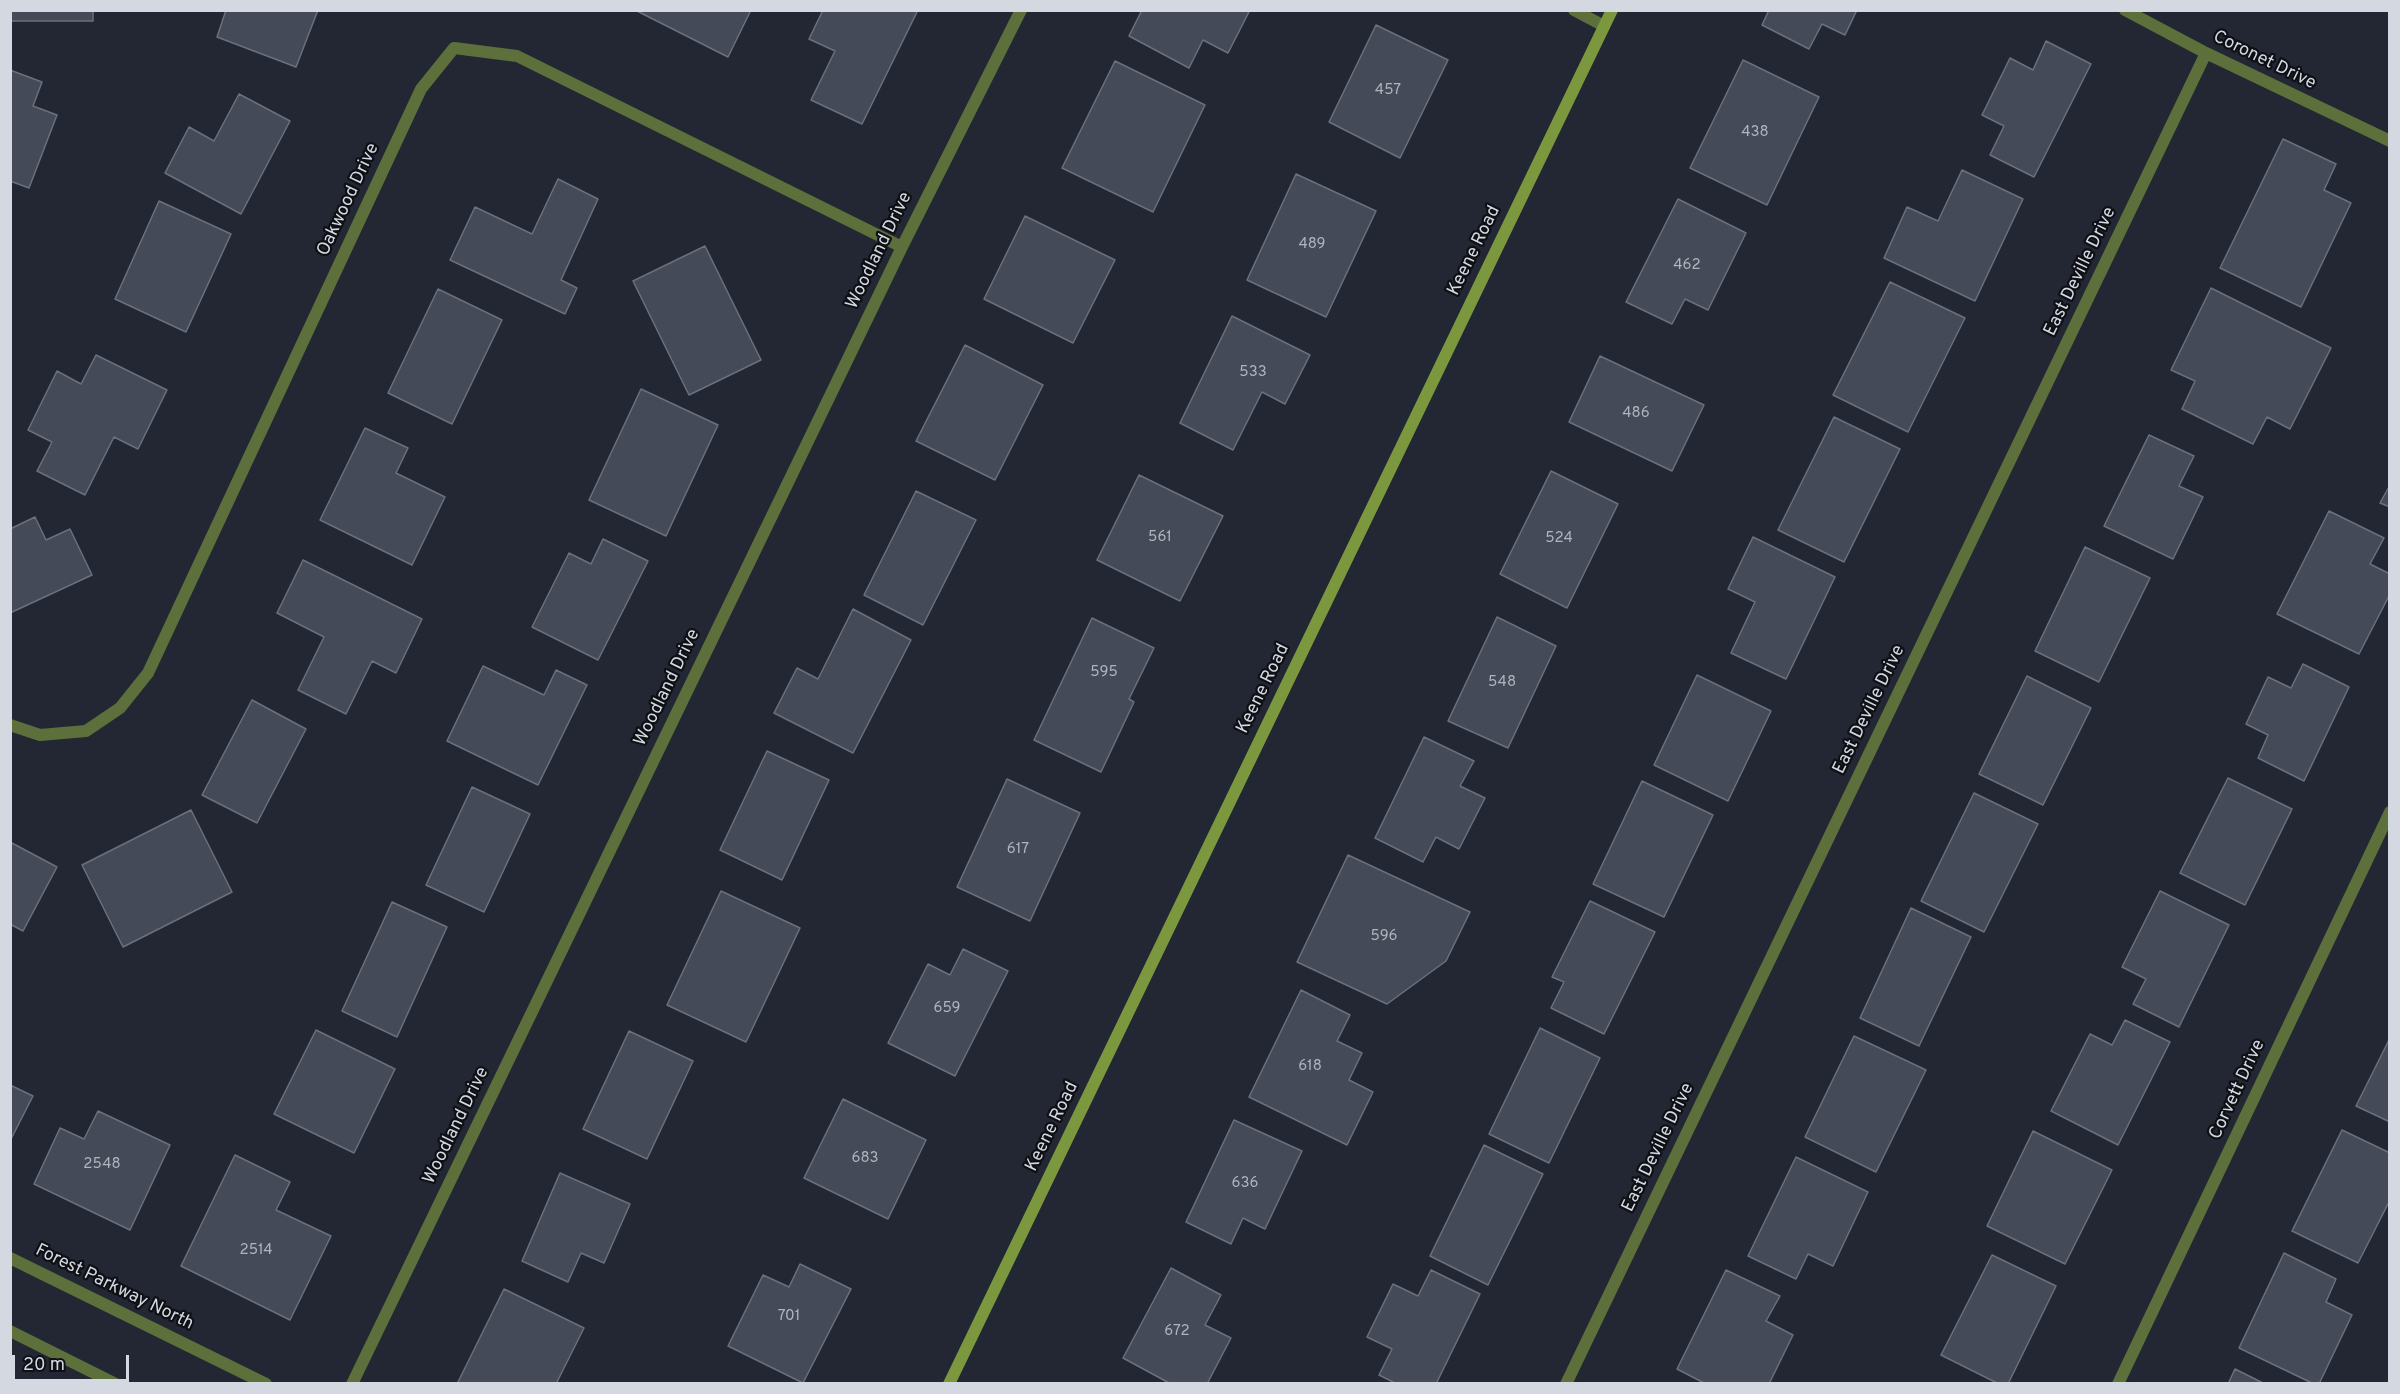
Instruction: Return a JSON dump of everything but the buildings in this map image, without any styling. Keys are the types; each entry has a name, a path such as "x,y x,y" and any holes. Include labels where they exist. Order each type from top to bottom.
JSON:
{"main road":[{"name":"Keene Road","path":"949,1383 1612,10"}],"street":[{"name":"Woodland Drive","path":"352,1383 902,247 1021,10"},
{"path":"1574,10 1604,26"},
{"name":"Coronet Drive","path":"2125,10 2206,53 2390,141"},
{"name":"Oakwood Drive","path":"10,725 40,735 86,731 120,708 148,673 421,89 454,48 517,56 902,247"},
{"name":"East Deville Drive","path":"1566,1383 2206,53"},
{"name":"Corvett Drive","path":"2118,1383 2390,812"},
{"name":"Forest Parkway North","path":"10,1258 266,1383"},
{"path":"10,1331 116,1383"}]}
